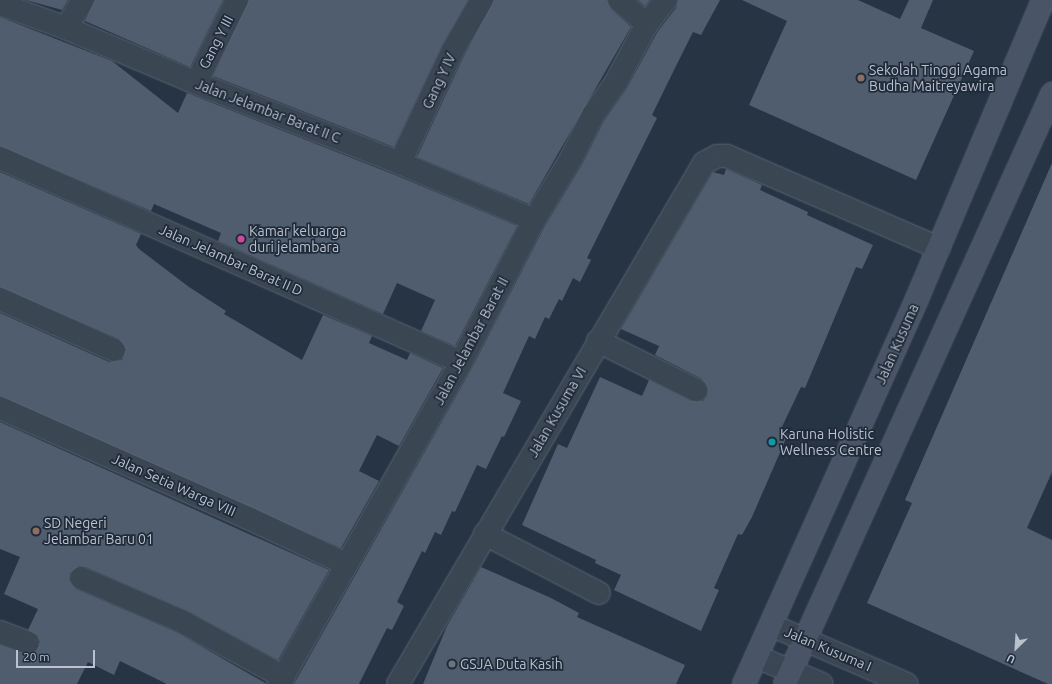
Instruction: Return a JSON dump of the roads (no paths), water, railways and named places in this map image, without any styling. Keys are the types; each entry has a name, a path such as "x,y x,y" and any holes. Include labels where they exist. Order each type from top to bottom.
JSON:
{"street":[{"path":"66,28 82,0"},
{"name":"Gang Y III","path":"196,83 237,0"},
{"name":"Gang Y IV","path":"400,163 453,50 482,0"},
{"path":"618,0 647,24"},
{"name":"Jalan Jelambar Barat II","path":"281,681 346,564 462,362 534,220 647,24 666,0"},
{"name":"Jalan Kusuma","path":"744,684 939,248 1043,0"},
{"name":"Jalan Jelambar Barat II C","path":"0,4 66,28 196,83 400,163 534,220"},
{"path":"788,678 1052,94"},
{"name":"Jalan Kusuma VI","path":"398,684 598,341 704,163 717,156 727,156 939,248"},
{"name":"Jalan Jelambar Barat II D","path":"0,158 462,362"},
{"path":"0,299 114,350"},
{"path":"598,341 696,390"},
{"name":"Jalan Setia Warga VIII","path":"0,408 248,518 346,564"},
{"path":"485,534 599,593"},
{"path":"81,578 183,622 281,681"},
{"name":"Jalan Kusuma I","path":"771,625 908,684"},
{"path":"0,632 28,643"},
{"path":"757,656 788,678 822,684"}],"place":[{"name":"Sekolah Tinggi Agama Budha Maitreyawira","path":"861,78"},
{"name":"Kamar keluarga duri jelambara","path":"241,239"},
{"name":"Karuna Holistic Wellness Centre","path":"772,442"},
{"name":"SD Negeri Jelambar Baru 01","path":"36,531"},
{"name":"GSJA Duta Kasih","path":"452,664"}]}
